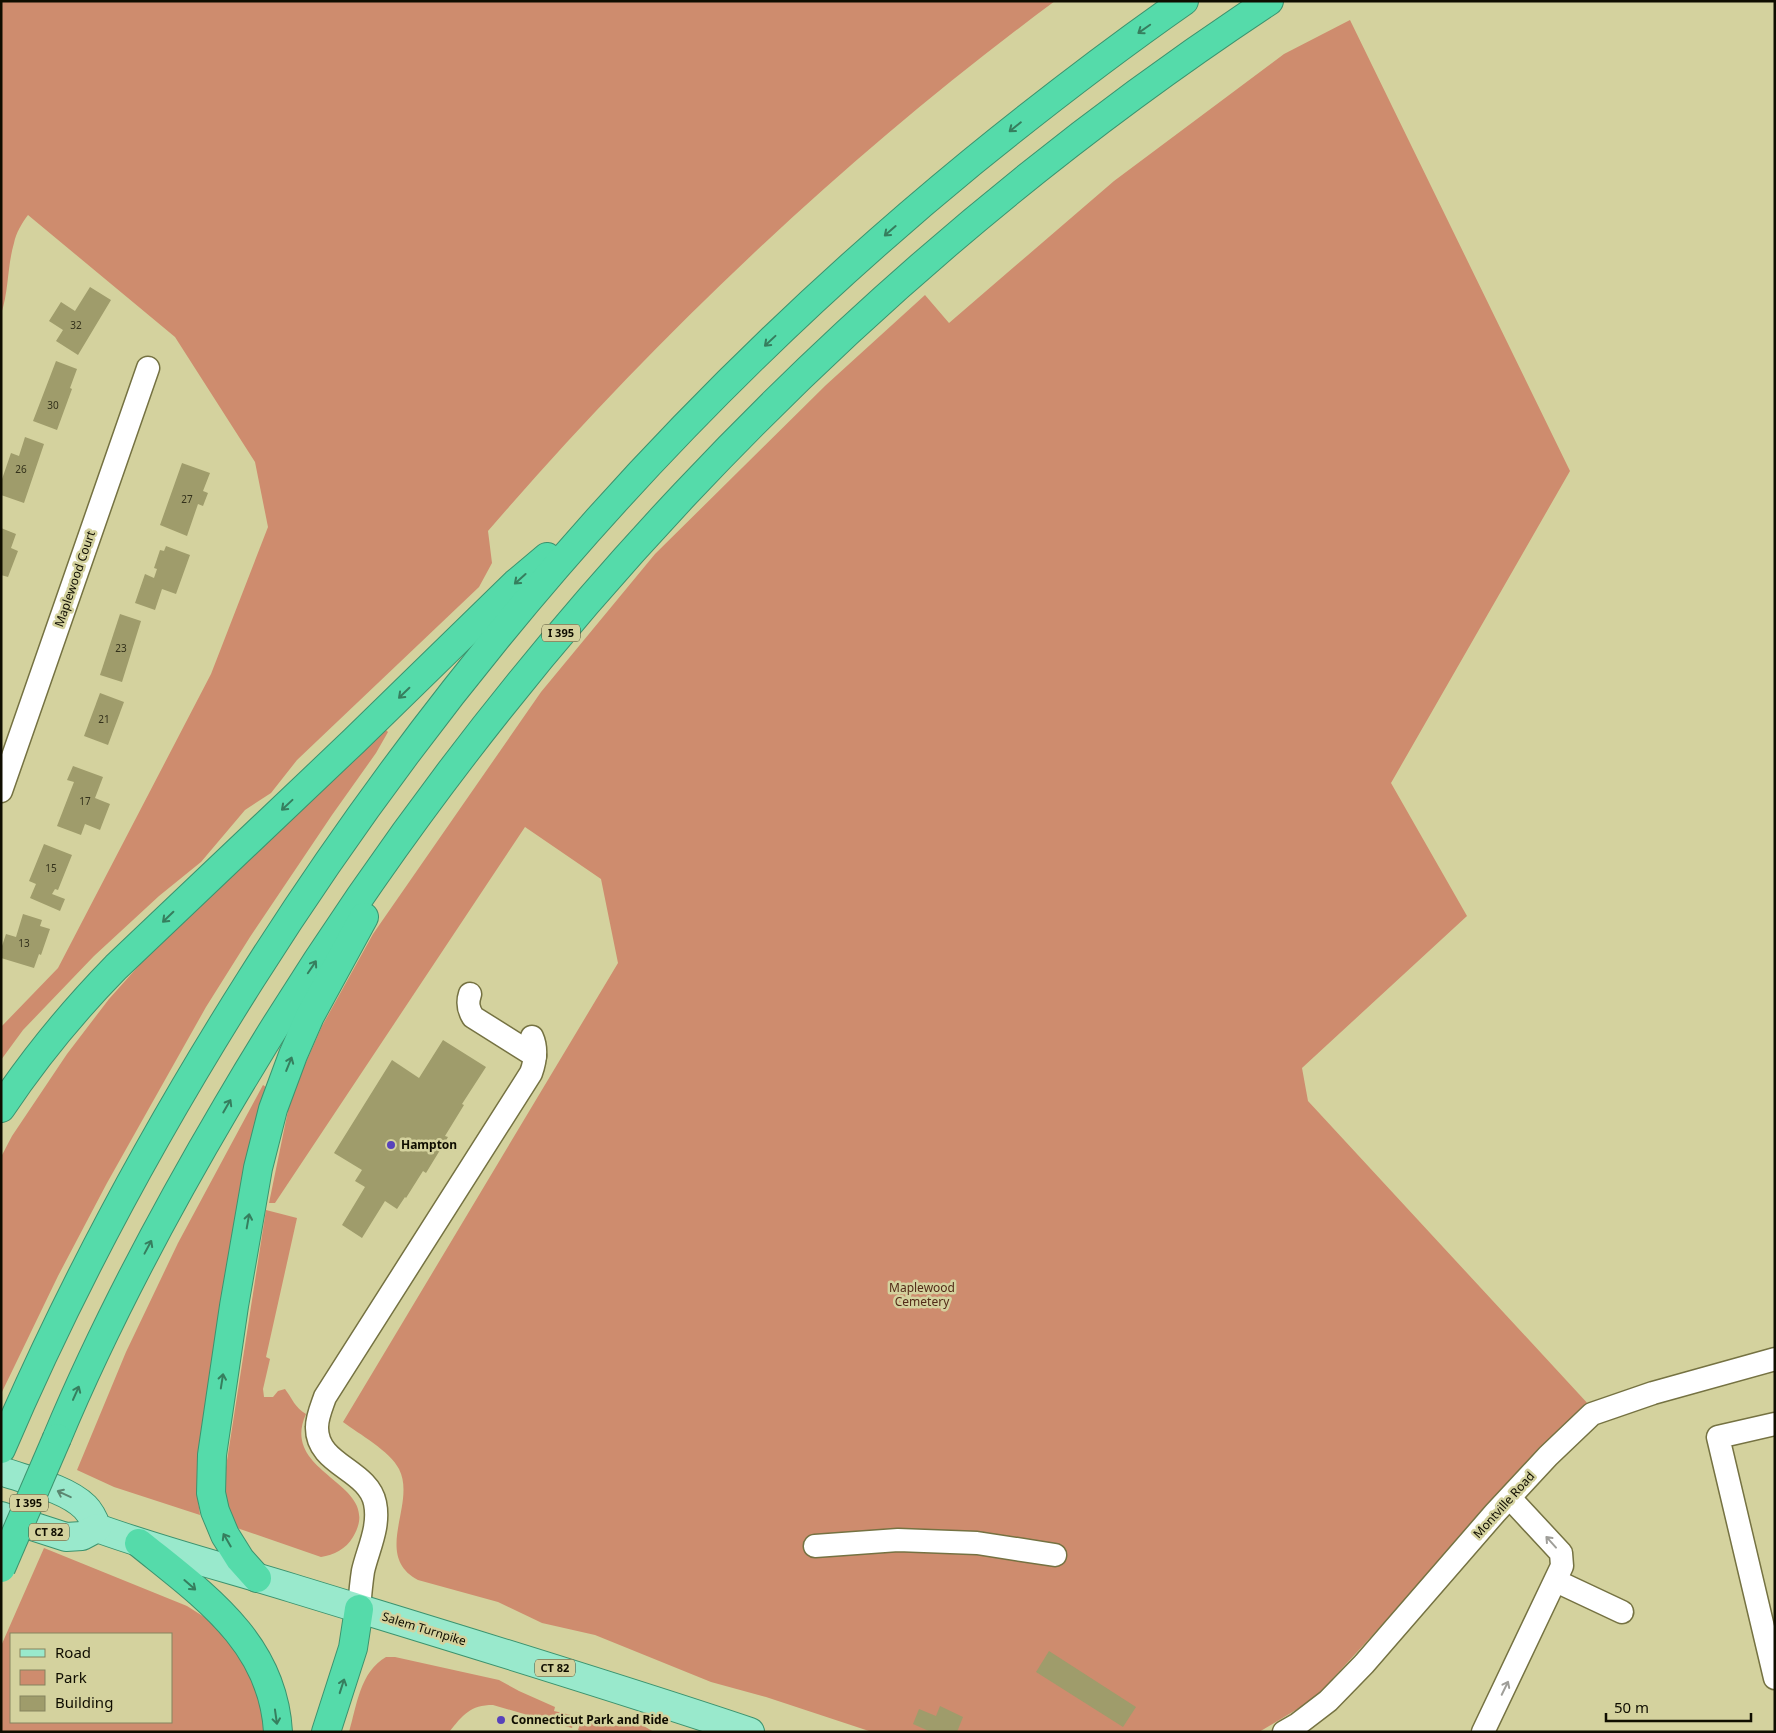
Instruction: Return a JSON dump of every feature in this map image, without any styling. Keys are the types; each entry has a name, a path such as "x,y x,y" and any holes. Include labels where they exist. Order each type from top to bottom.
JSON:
{"highway":[{"path":"1,1449 62,1316 118,1204 184,1088 269,950 335,851 410,746 499,635 588,530 666,445 722,387 816,298 875,244 1024,120 1125,43 1184,1"},
{"name":"I 395","path":"1,1568 57,1438 121,1299 193,1165 277,1022 311,969 379,869 477,736 584,606 664,516 795,382 893,291 1025,178 1138,91 1269,1"},
{"path":"1,1108 23,1076 63,1026 126,958 347,748 516,583 550,555 588,530"},
{"path":"257,1578 240,1559 222,1530 213,1505 210,1478 220,1398 248,1219 263,1145 277,1095 314,1009 361,924 379,869"},
{"path":"139,1543 212,1605 246,1641 270,1687 276,1712 278,1732"},
{"path":"326,1732 351,1656 358,1609"}],"main road":[{"path":"1,1472 52,1489 74,1499 88,1511 97,1528"},
{"name":"CT 82","path":"1,1516 66,1537 82,1536 97,1528"},
{"name":"Salem Turnpike","path":"97,1528 139,1543 627,1691 720,1727 750,1732"}],"street":[{"name":"Maplewood Court","path":"1,791 148,368"},
{"path":"358,1609 363,1571 375,1528 376,1504 372,1493 363,1481 324,1450 318,1438 317,1425 325,1397 531,1073 533,1046 472,1017 468,1010 470,994"},
{"name":"Montville Road","path":"1284,1732 1298,1724 1328,1701 1364,1664 1494,1513 1548,1456 1592,1414 1775,1358"},
{"path":"1775,1424 1718,1437 1775,1678"},
{"path":"1483,1732 1562,1566 1561,1553 1510,1498"},
{"path":"814,1546 898,1540 977,1543 1055,1556"},
{"path":"1556,1581 1622,1612"}],"green space":[{"path":"1,1 1055,1 978,60 828,185 756,251 618,387 488,531 492,563 479,587 297,760 271,793 245,810 201,862 159,896 94,956 23,1030 1,1060 1,1027 58,968 211,674 268,527 255,462 175,337 28,215 15,239 1,314"},
{"name":"Maplewood Cemetery","path":"1350,20 1570,471 1391,783 1467,916 1302,1068 1308,1101 1590,1406 1533,1460 1314,1699 1259,1732 872,1732 766,1697 711,1682 595,1635 542,1623 498,1602 418,1580 405,1569 398,1557 398,1528 403,1498 403,1483 399,1469 382,1449 343,1422 618,963 601,879 525,827 275,1203 269,1203 291,1096 322,1026 373,934 541,692 655,554 826,385 925,295 949,323 1114,181 1284,54"},
{"path":"385,729 388,732 376,753 250,937 206,1007 107,1183 58,1276 1,1394 1,1157 12,1136 67,1054 109,999 159,943"},
{"path":"263,1085 269,1089 199,1460 197,1492 200,1515 114,1487 77,1470 126,1352 178,1243"},
{"path":"266,1210 297,1218 266,1357 270,1359 263,1389 264,1397 273,1397 278,1391 285,1389 296,1406 306,1414 301,1435 306,1452 317,1466 345,1490 356,1503 359,1518 353,1537 347,1545 335,1553 321,1557 237,1528 226,1499 226,1467"},
{"path":"44,1548 187,1606 209,1620 230,1641 251,1673 261,1703 264,1732 1,1732 1,1646"},
{"path":"386,1657 395,1657 499,1680 555,1707 554,1711 575,1716 572,1728 493,1705 485,1705 468,1712 449,1732 349,1732 357,1700 365,1680 377,1663"},
{"path":"582,1718 600,1724 642,1725 654,1732 583,1732 578,1730"}],"building":[{"path":"90,287 111,300 78,355 56,341 63,330 49,321 61,302 75,311"},
{"path":"56,361 77,369 57,430 33,421"},
{"path":"25,437 44,444 24,503 1,495 1,482 11,453 19,456"},
{"path":"182,463 210,473 203,491 208,493 203,506 198,504 187,536 160,525"},
{"path":"1,528 16,534 11,548 18,551 8,577 1,575"},
{"path":"166,546 190,555 176,594 162,589 155,610 135,603 145,574 154,578 157,569 154,568 160,550 164,551"},
{"path":"120,614 141,621 122,682 100,675"},
{"path":"100,693 124,702 108,745 84,736"},
{"path":"73,766 103,777 95,798 110,804 100,830 85,824 81,835 57,826 74,782 67,780"},
{"path":"44,844 72,855 58,890 55,889 52,894 65,899 60,911 30,898 36,884 29,881"},
{"path":"23,914 42,920 40,926 50,929 41,955 39,954 34,968 1,958 1,949 6,934 16,937"},
{"name":"Hampton","path":"443,1040 486,1067 462,1104 464,1105 445,1136 448,1137 426,1173 423,1171 397,1209 385,1201 362,1238 342,1225 365,1187 355,1181 362,1170 334,1153 392,1060 419,1078"},
{"path":"1049,1651 1136,1707 1123,1727 1036,1672"},
{"path":"940,1706 963,1717 957,1732 931,1732 913,1724 919,1709 936,1716"}],"place":[{"name":"Hampton","path":"391,1145"},
{"name":"Connecticut Park and Ride","path":"501,1720"}]}
